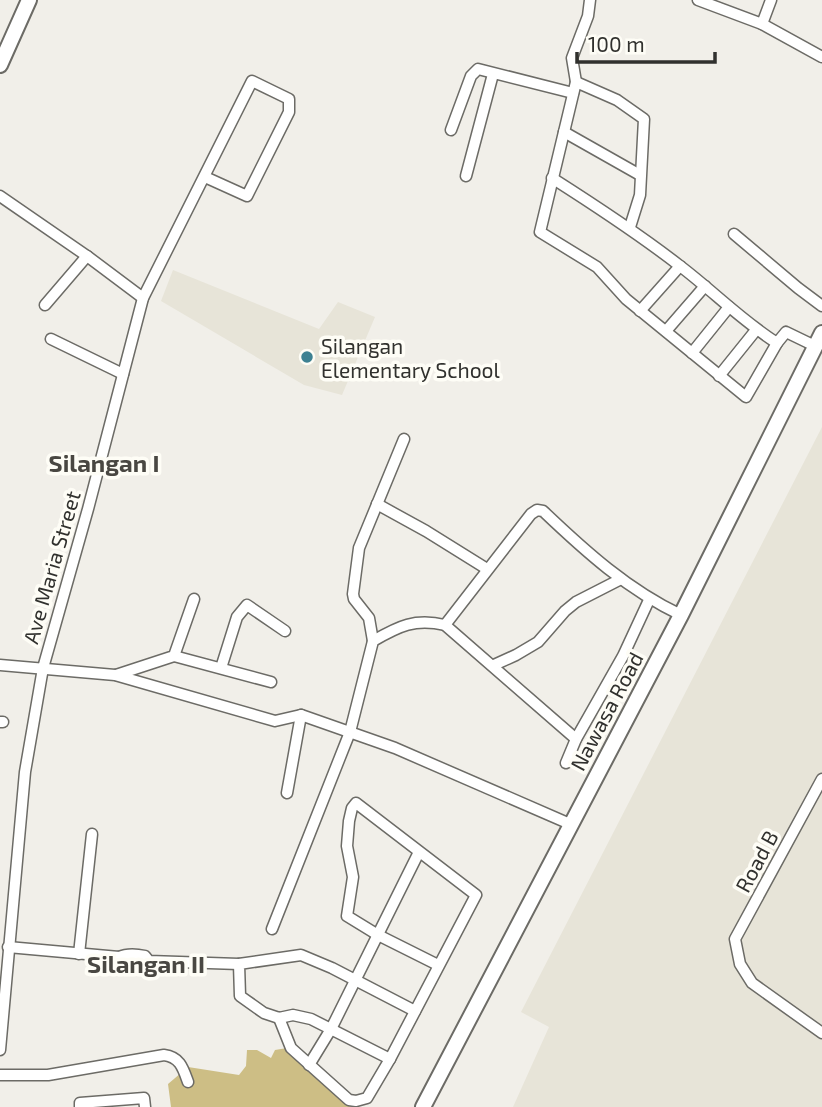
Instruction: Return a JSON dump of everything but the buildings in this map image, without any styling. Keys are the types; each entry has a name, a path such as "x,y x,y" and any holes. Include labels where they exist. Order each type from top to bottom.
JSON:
{"street":[{"path":"0,65 29,0"},
{"path":"590,0 588,16 573,52 576,82 540,232 597,267 613,287 640,311 746,397 776,343 786,332 815,346"},
{"path":"698,0 762,24 822,57"},
{"path":"762,24 771,0"},
{"path":"451,130 474,71 478,69 573,93"},
{"path":"466,176 494,74"},
{"name":"Ave Maria Street","path":"0,1050 25,772 43,668 143,298 252,81 289,99 289,112 247,196 205,177"},
{"path":"576,82 617,100 644,119 640,195 630,227"},
{"path":"564,132 640,175"},
{"path":"552,178 630,227 680,265 756,330 776,343"},
{"path":"0,196 143,298"},
{"path":"734,234 822,306"},
{"path":"45,305 87,256"},
{"path":"640,311 680,265"},
{"path":"666,331 705,286"},
{"path":"692,353 729,307"},
{"path":"719,376 756,330"},
{"name":"Nawasa Road","path":"422,1107 681,615 822,333"},
{"path":"51,339 123,374"},
{"path":"272,929 350,732 373,641 369,618 353,594 359,548 404,439"},
{"path":"377,504 487,569"},
{"path":"445,625 531,514 540,510 649,600 681,615"},
{"path":"494,666 538,642 565,611 576,603 621,579"},
{"path":"174,656 194,599"},
{"path":"566,764 576,739 623,656 649,600"},
{"path":"221,668 237,617 247,605 285,631"},
{"path":"373,641 399,625 429,621 445,625 576,739"},
{"path":"115,675 174,656 271,682"},
{"path":"0,666 115,675 275,721 301,715 395,748 570,824"},
{"path":"287,793 301,715"},
{"name":"Road B","path":"822,779 735,939 740,964 752,983 822,1032"},
{"path":"279,1018 291,1048 309,1065 349,1100 367,1098 390,1059 475,895 356,803 352,808 347,846 353,877 347,916 438,965"},
{"path":"79,954 92,834"},
{"path":"309,1065 331,1029 419,852"},
{"path":"8,947 120,957 135,954 145,956 149,961 239,964 301,955 415,1011"},
{"path":"239,964 240,996 264,1013 279,1018 293,1016 311,1019 390,1059"},
{"path":"0,1075 48,1075 164,1055 181,1063 188,1082"},
{"path":"80,1107 80,1103 144,1098 145,1107"}],"shaded area":[{"name":"Silangan Elementary School","path":"173,270 319,329 338,302 375,317 342,395 304,385 161,301"},
{"path":"822,427 822,1107 513,1107 549,1027 521,1012"},
{"path":"287,1048 355,1107 171,1107 168,1084 188,1067 239,1075 246,1066 247,1050 257,1050 271,1058 275,1050"}],"place":[{"name":"Silangan Elementary School","path":"307,357"}],"district":[{"name":"Silangan I","path":"104,462"},
{"name":"Silangan II","path":"146,963"}]}
